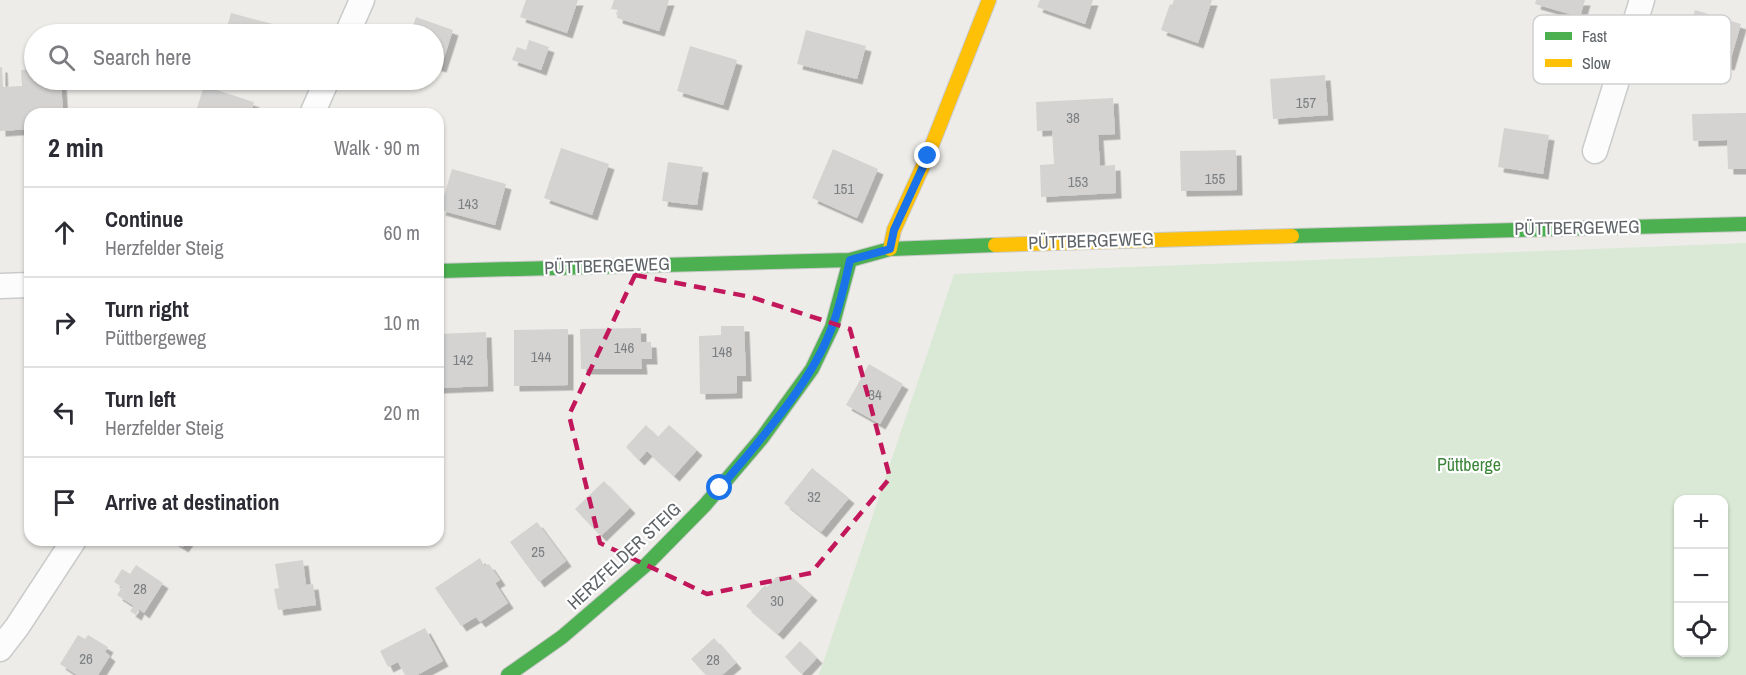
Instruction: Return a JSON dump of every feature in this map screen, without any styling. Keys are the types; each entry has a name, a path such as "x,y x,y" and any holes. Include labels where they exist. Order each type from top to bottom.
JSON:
{"street":[{"path":"351,24 362,0"},
{"path":"890,249 894,230 928,156 989,0"},
{"path":"1637,15 1642,0"},
{"path":"1595,151 1616,84"},
{"path":"315,108 323,90"},
{"name":"PÜTTBERGEWEG","path":"444,271 850,260 890,249 980,244 1746,224"},
{"name":"HERZFELDER STEIG","path":"508,675 562,636 647,564 705,505 762,438 812,369 832,327 850,260"},
{"path":"0,286 24,285"},
{"path":"0,649 70,546"}],"highlighted area":[{"path":"635,275 751,297 850,329 890,478 811,573 707,594 600,543 569,415"}],"green space":[{"name":"Püttberge","path":"1746,243 1746,675 819,675 954,274"}],"building":[{"path":"526,0 578,0 567,33 520,17"},
{"path":"614,0 669,0 659,31 617,18 618,10 611,9"},
{"path":"1040,0 1093,0 1085,24 1037,7"},
{"path":"1174,0 1212,0 1198,43 1161,30 1170,4 1172,5"},
{"path":"1536,0 1585,0 1581,15 1535,4"},
{"path":"1695,10 1711,15 1694,15"},
{"path":"231,13 272,24 228,24"},
{"path":"416,17 436,24 414,24"},
{"path":"1731,21 1741,24 1731,58"},
{"path":"444,27 453,30 444,58"},
{"path":"806,30 866,46 857,79 797,64"},
{"path":"529,40 549,47 541,70 512,60 517,47 526,50"},
{"path":"690,46 737,60 723,105 677,91"},
{"path":"0,67 2,67 3,87 22,86 21,70 24,70 24,90 62,90 63,108 24,108 24,129 0,131"},
{"path":"1325,75 1328,115 1273,119 1270,79"},
{"path":"203,90 216,90 254,102 252,108 197,108"},
{"path":"1113,98 1115,134 1098,135 1100,166 1115,165 1116,193 1041,197 1040,165 1054,164 1052,130 1037,131 1036,102"},
{"path":"1746,113 1746,169 1728,169 1727,140 1693,141 1692,114"},
{"path":"1504,128 1549,135 1543,174 1498,167"},
{"path":"561,148 609,164 592,215 544,198"},
{"path":"833,149 878,169 857,218 812,198"},
{"path":"1236,150 1237,190 1181,191 1180,151"},
{"path":"668,162 703,167 697,205 662,201"},
{"path":"452,169 506,184 495,225 444,211 444,196"},
{"path":"721,326 744,326 746,376 737,376 737,393 700,394 699,336 721,335"},
{"path":"641,328 641,342 651,342 652,359 641,359 642,369 581,369 580,329"},
{"path":"568,329 568,385 514,386 514,330"},
{"path":"486,332 488,386 444,388 444,334"},
{"path":"869,364 903,384 880,424 846,405"},
{"path":"646,425 658,437 669,425 697,450 674,476 647,451 639,460 626,447"},
{"path":"812,468 849,498 821,532 784,503"},
{"path":"604,481 630,508 601,536 575,509"},
{"path":"537,522 566,561 539,582 510,542"},
{"path":"480,558 484,566 489,564 500,580 495,583 508,603 480,622 476,617 461,626 435,588"},
{"path":"303,560 306,585 313,584 316,605 278,610 274,589 279,588 275,564"},
{"path":"136,565 163,583 144,613 139,609 136,615 130,611 134,606 117,595 122,587 114,582 122,569 130,574"},
{"path":"782,576 788,581 792,577 812,595 778,634 746,606 765,585 767,587 776,577"},
{"path":"425,628 443,661 417,675 405,675 398,662 388,667 380,651"},
{"path":"78,635 85,639 88,635 108,647 105,652 110,656 98,675 77,675 60,664"},
{"path":"714,638 736,663 722,675 706,675 691,659"},
{"path":"800,641 817,658 802,674 785,657"}],"traffic: fast":[{"path":"1292,236 1746,224"},
{"path":"444,271 850,260 890,249 995,245"},
{"path":"508,675 562,637 647,564 705,505 762,438 812,369 832,327 850,260"}],"traffic: slow":[{"path":"890,249 894,230 928,155 989,0"},
{"path":"995,245 1292,236"}],"route":[{"path":"720,488 762,438 812,369 832,327 850,260 890,249 894,230 928,156"}]}
